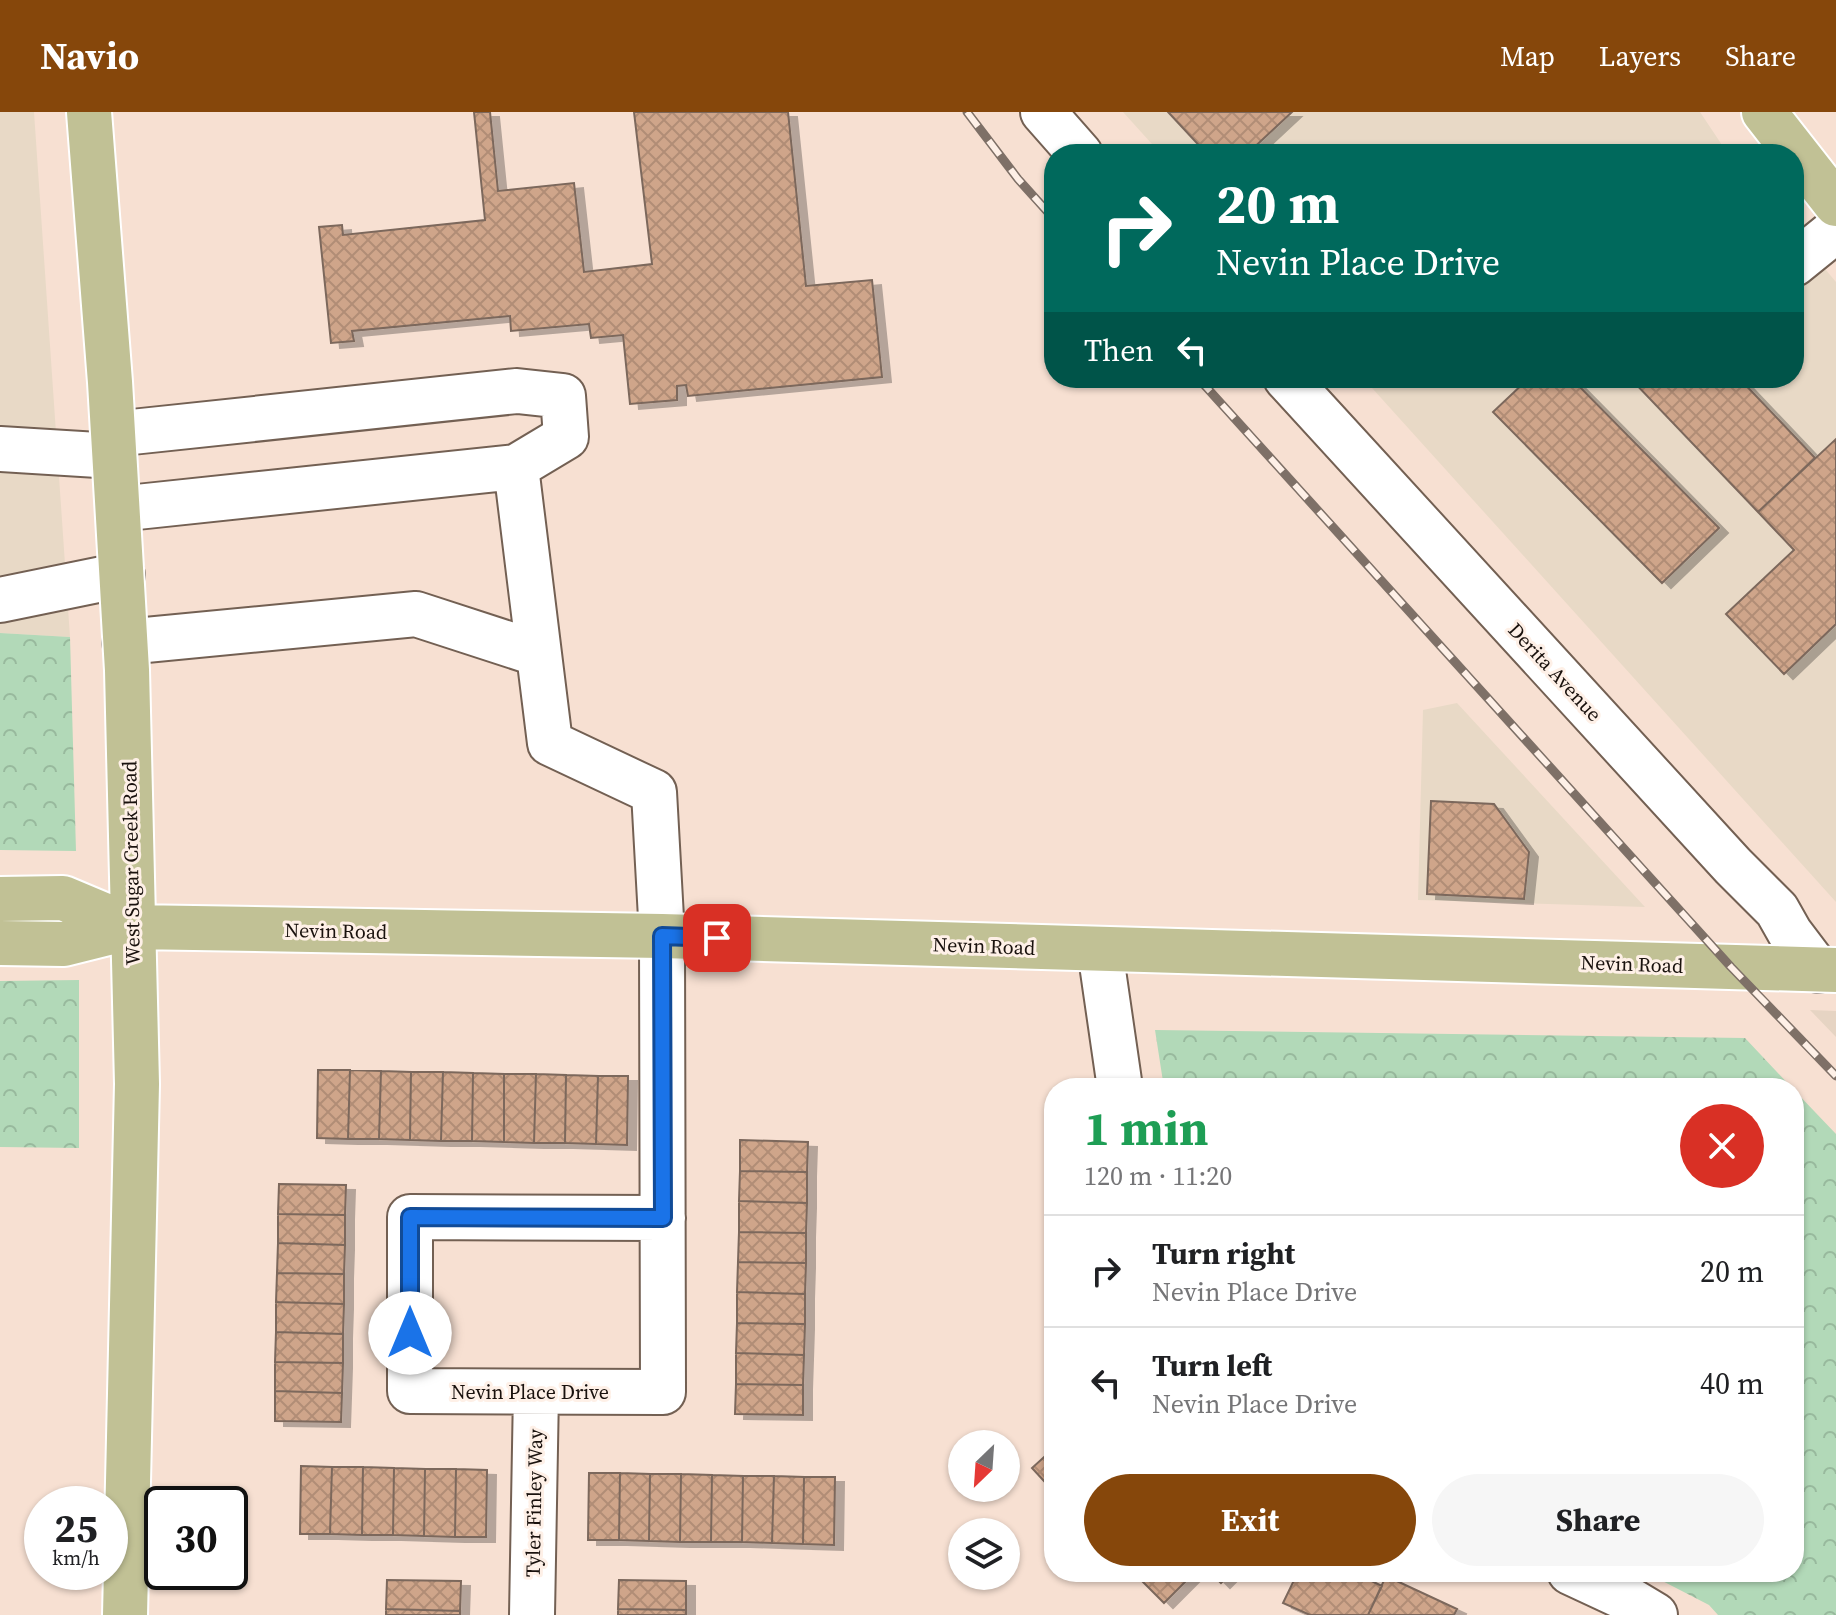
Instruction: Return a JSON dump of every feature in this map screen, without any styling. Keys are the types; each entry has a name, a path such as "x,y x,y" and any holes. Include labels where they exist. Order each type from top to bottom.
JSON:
{"main road":[{"name":"West Sugar Creek Road","path":"89,112 122,575 137,1084 125,1615"},
{"path":"1764,112 1789,144"},
{"path":"1804,163 1836,204"},
{"name":"Nevin Road","path":"0,899 63,898 132,927"},
{"name":"Nevin Road","path":"0,943 64,944 132,927 662,936 1827,970"}],"street":[{"path":"1043,112 1071,144"},
{"path":"1804,256 1836,230"},
{"name":"Derita Avenue","path":"1295,388 1722,854 1777,910 1790,933 1827,970"},
{"path":"0,449 114,445 517,391 563,396 566,437 516,467 118,509"},
{"path":"125,642 416,614 539,654 516,467"},
{"path":"0,600 122,575"},
{"name":"Nevin Place Drive","path":"539,654 550,743 654,792 662,936 663,1218 663,1392 410,1391 410,1217 663,1218"},
{"path":"1100,950 1119,1078"},
{"name":"Tyler Finley Way","path":"532,1615 536,1392"},
{"path":"1591,1582 1655,1615"}],"shaded area":[{"path":"0,112 34,112 70,637 0,633"},
{"path":"1123,112 1700,112 1721,144 1152,144"},
{"path":"1804,244 1836,282 1836,902 1372,388 1804,388"},
{"path":"1457,703 1645,907 1418,900 1423,710"},
{"path":"1810,1010 1836,1011 1836,1037"}],"green space":[{"path":"0,633 70,637 76,851 0,850"},
{"path":"79,980 79,1148 0,1147 0,981"},
{"path":"1155,1030 1745,1038 1783,1078 1162,1078"},
{"path":"1804,1100 1836,1134 1836,1615 1718,1615 1709,1605 1664,1582 1804,1582"}],"building":[{"path":"474,112 490,112 498,191 574,183 584,272 652,264 634,112 788,112 806,286 872,280 882,377 688,396 686,385 677,386 677,400 630,404 623,335 591,338 589,324 511,331 510,316 352,331 354,341 331,343 319,227 342,225 343,235 485,220"},
{"path":"1168,112 1292,112 1258,144 1198,144"},
{"path":"1518,388 1581,388 1719,528 1662,583 1493,412"},
{"path":"1640,388 1748,388 1815,458 1758,512"},
{"path":"1836,439 1836,624 1784,674 1726,614 1794,550 1758,512"},
{"path":"1431,801 1494,804 1529,852 1524,899 1427,894"},
{"path":"318,1070 350,1070 348,1139 317,1138"},
{"path":"350,1070 381,1071 379,1139 348,1139"},
{"path":"381,1071 411,1072 410,1140 379,1139"},
{"path":"411,1072 443,1072 441,1141 410,1140"},
{"path":"443,1072 473,1073 472,1141 441,1141"},
{"path":"473,1073 504,1074 504,1142 472,1141"},
{"path":"504,1074 536,1074 534,1143 504,1142"},
{"path":"536,1074 566,1075 565,1143 534,1143"},
{"path":"566,1075 598,1076 596,1144 565,1143"},
{"path":"598,1076 628,1076 627,1145 596,1144"},
{"path":"740,1140 808,1142 807,1172 740,1171"},
{"path":"740,1171 807,1172 807,1203 739,1201"},
{"path":"279,1184 346,1185 345,1215 278,1214"},
{"path":"739,1201 807,1203 806,1233 739,1232"},
{"path":"278,1214 345,1215 345,1245 278,1243"},
{"path":"739,1232 806,1233 806,1263 738,1262"},
{"path":"278,1243 345,1245 344,1274 277,1273"},
{"path":"738,1262 806,1263 805,1294 737,1292"},
{"path":"277,1273 344,1274 344,1304 276,1302"},
{"path":"737,1292 805,1294 805,1324 737,1323"},
{"path":"276,1302 344,1304 343,1334 276,1332"},
{"path":"737,1323 805,1324 804,1355 736,1353"},
{"path":"276,1332 343,1334 343,1363 275,1362"},
{"path":"736,1353 804,1355 803,1385 736,1384"},
{"path":"275,1362 343,1363 342,1393 275,1391"},
{"path":"736,1384 803,1385 803,1415 735,1414"},
{"path":"275,1391 342,1393 341,1422 275,1421"},
{"path":"1044,1457 1044,1481 1032,1468"},
{"path":"301,1466 332,1467 330,1534 300,1534"},
{"path":"332,1467 363,1467 362,1535 330,1534"},
{"path":"363,1467 394,1468 393,1535 362,1535"},
{"path":"394,1468 425,1469 424,1536 393,1535"},
{"path":"425,1469 456,1469 455,1537 424,1536"},
{"path":"456,1469 487,1470 486,1537 455,1537"},
{"path":"589,1473 620,1473 619,1540 588,1540"},
{"path":"620,1473 650,1474 649,1541 619,1540"},
{"path":"650,1474 681,1474 680,1542 649,1541"},
{"path":"681,1474 712,1475 711,1542 680,1542"},
{"path":"712,1475 743,1476 742,1542 711,1542"},
{"path":"743,1476 774,1476 772,1543 742,1542"},
{"path":"774,1476 804,1477 803,1544 772,1543"},
{"path":"804,1477 835,1477 834,1545 803,1544"},
{"path":"387,1580 461,1581 460,1611 386,1609"},
{"path":"619,1580 686,1581 686,1610 618,1609"},
{"path":"1143,1582 1185,1582 1164,1603"},
{"path":"1293,1582 1374,1582 1382,1586 1368,1615 1310,1615 1283,1603"},
{"path":"1383,1582 1399,1582 1457,1609 1454,1615 1368,1615"},
{"path":"386,1609 460,1611 460,1615 386,1615"},
{"path":"618,1609 686,1610 686,1615 618,1615"}],"railway":[{"path":"967,112 1044,208"},
{"path":"1207,388 1731,967 1836,1076"}],"route":[{"path":"410,1333 410,1217 663,1218 662,936 717,938"}]}
